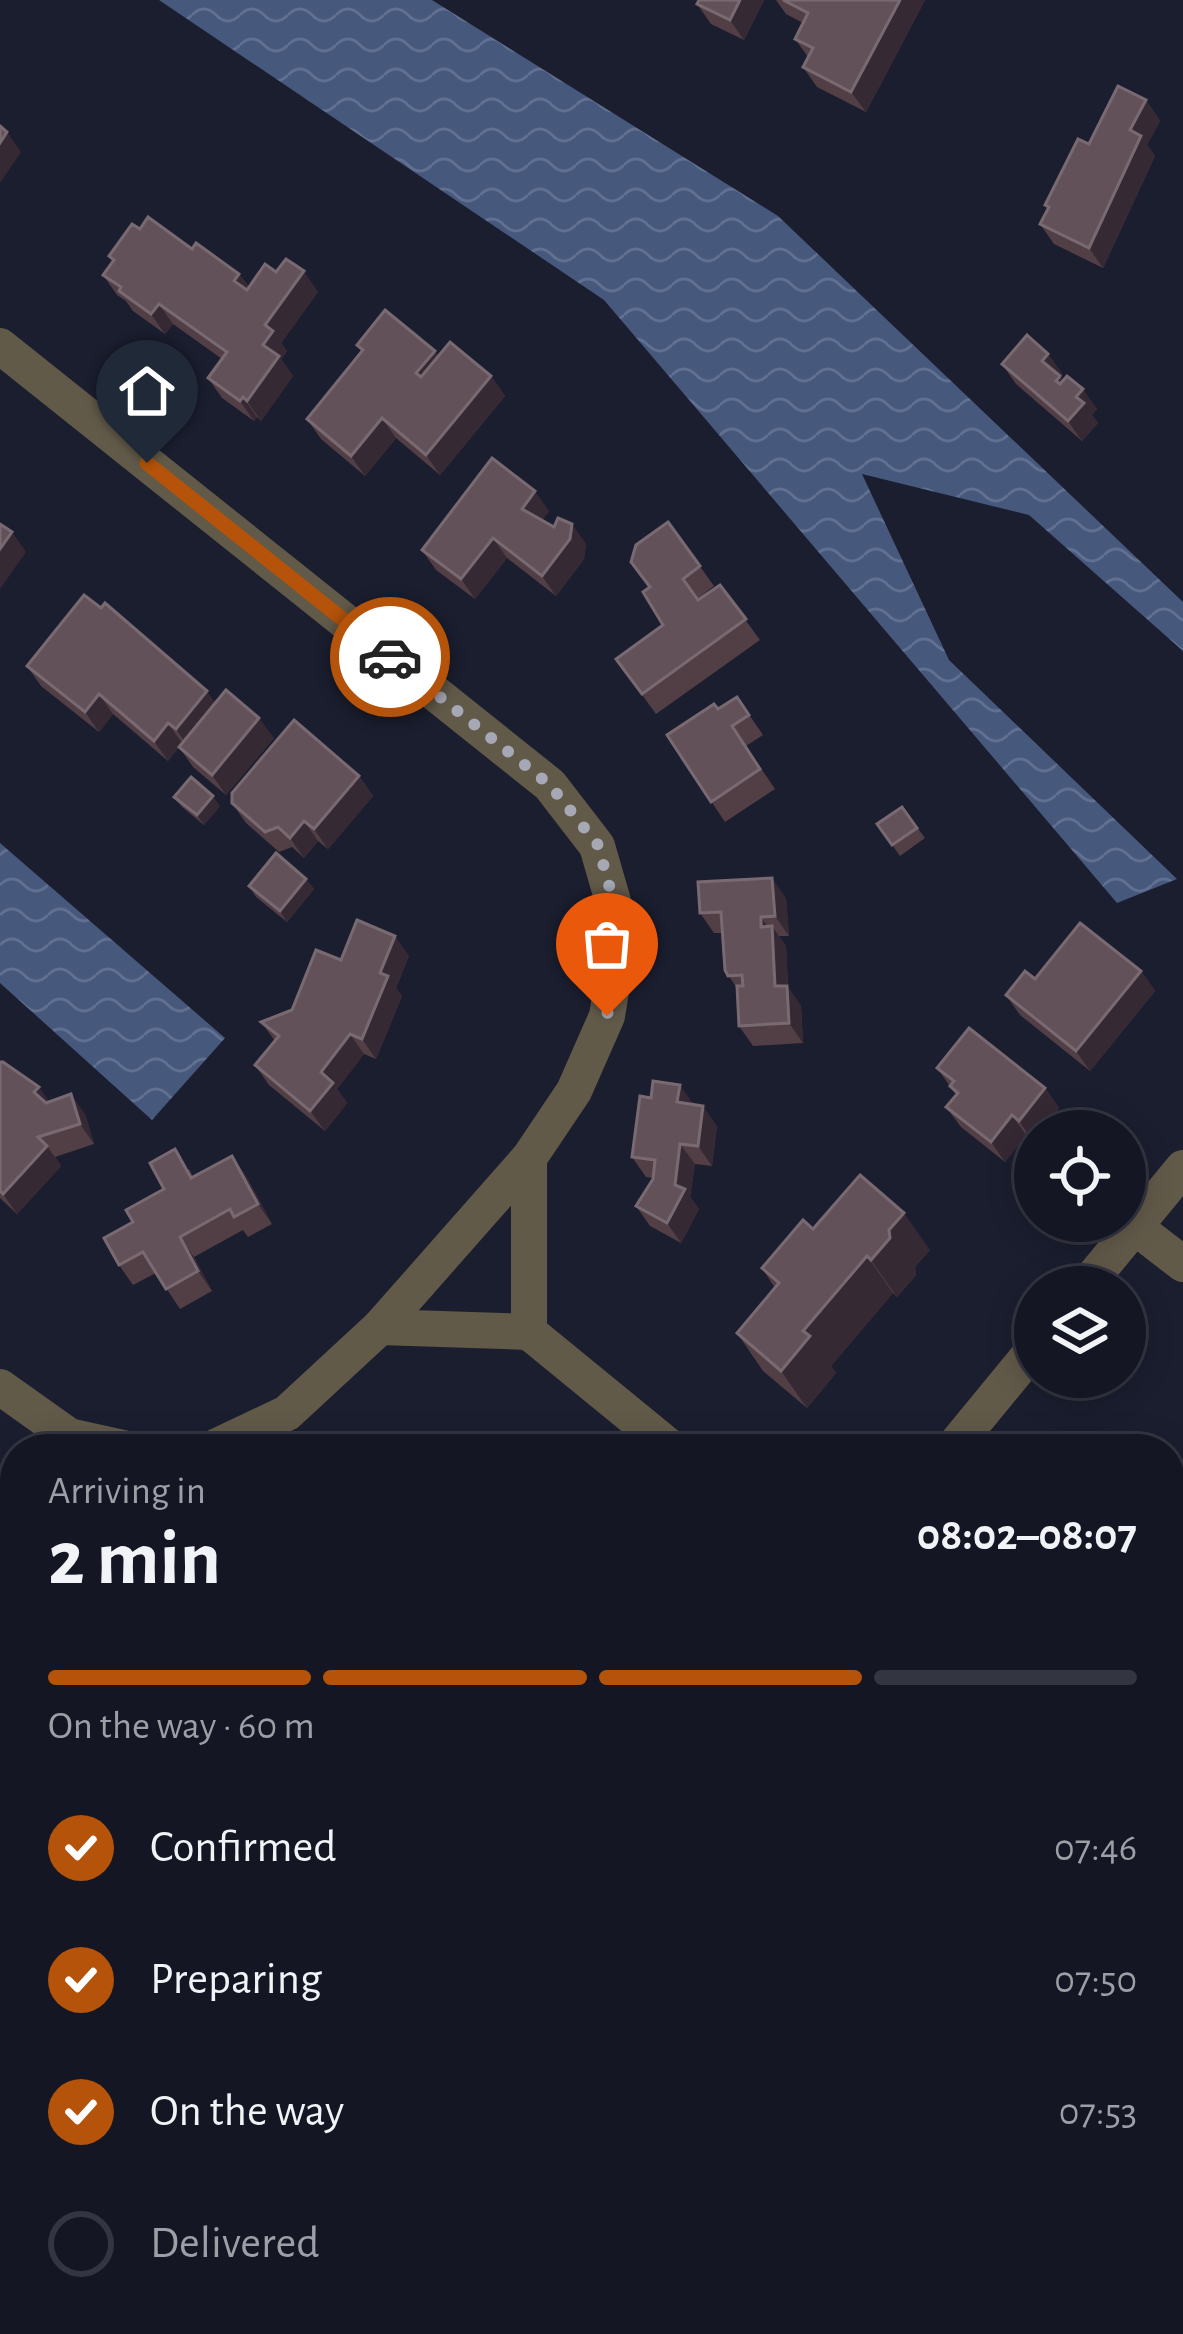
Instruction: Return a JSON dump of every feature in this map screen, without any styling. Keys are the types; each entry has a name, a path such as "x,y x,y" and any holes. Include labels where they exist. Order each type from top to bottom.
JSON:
{"street":[{"path":"0,346 550,785 598,845 621,929 607,1016 574,1091 529,1158 380,1327 287,1413 243,1434"},
{"path":"529,1158 529,1332"},
{"path":"1146,1213 1183,1168"},
{"path":"1146,1235 1183,1264"},
{"path":"1102,1266 1122,1242"},
{"path":"380,1327 529,1332 654,1434"},
{"path":"964,1434 1014,1374"},
{"path":"0,1387 66,1434"}],"water":[{"path":"159,0 432,0 778,216 1183,602 1183,651 1029,515 862,474 949,660 1177,879 1117,903 604,300"},
{"path":"0,843 225,1038 152,1120 0,983"}],"building":[{"path":"699,0 740,0 730,20 697,4"},
{"path":"783,0 900,0 851,92 803,67 813,48 795,39 808,13"},
{"path":"1118,86 1146,100 1130,130 1141,136 1089,248 1040,224 1078,139 1089,144"},
{"path":"148,217 192,249 196,243 239,274 234,281 247,290 265,264 276,272 286,259 304,271 265,325 273,331 263,345 279,356 247,401 208,378 227,352 159,304 151,314 103,275 114,260 109,256 132,224 140,229"},
{"path":"385,310 435,351 416,373 421,377 450,342 491,376 426,455 382,418 351,456 307,419 363,350 357,345"},
{"path":"1027,335 1048,354 1042,361 1060,376 1056,381 1060,384 1067,376 1083,389 1076,397 1084,403 1068,421 1002,364"},
{"path":"492,458 535,491 522,509 554,527 558,518 572,524 570,539 542,576 493,538 461,579 422,550"},
{"path":"668,522 700,566 683,579 698,600 720,585 746,619 642,694 616,659 663,625 643,592 650,587 631,562 636,545"},
{"path":"0,524 12,532 0,549"},
{"path":"84,595 101,608 105,603 207,691 176,729 168,723 154,741 99,694 85,712 27,666"},
{"path":"226,690 259,718 212,775 179,747"},
{"path":"737,697 749,715 732,726 760,769 711,802 667,735 714,704 718,709"},
{"path":"294,720 359,776 314,829 304,821 290,838 278,827 265,832 232,803 232,793"},
{"path":"191,777 213,796 197,815 174,797"},
{"path":"902,807 917,828 892,845 877,824"},
{"path":"276,853 306,879 280,911 249,886"},
{"path":"772,878 775,916 761,917 761,927 772,926 775,986 787,986 789,1023 739,1026 737,986 743,986 742,975 728,976 725,970 721,912 700,913 698,882"},
{"path":"357,920 395,936 380,973 388,976 362,1039 350,1034 321,1072 333,1083 310,1111 255,1065 279,1036 261,1022 292,1010 316,950 341,960"},
{"path":"1080,923 1141,971 1076,1051 1006,995 1025,971 1035,979"},
{"path":"969,1028 1045,1088 1028,1110 1014,1110 1014,1117 991,1142 946,1107 958,1093 950,1086 954,1081 937,1068"},
{"path":"0,1062 39,1087 34,1092 46,1103 71,1094 80,1124 38,1137 47,1146 3,1194 0,1191"},
{"path":"653,1081 680,1085 677,1102 703,1106 698,1146 680,1144 675,1185 685,1189 667,1223 636,1206 653,1179 655,1160 632,1157 640,1096 651,1098"},
{"path":"175,1149 191,1178 232,1156 258,1204 234,1217 230,1209 180,1237 198,1271 166,1289 143,1252 119,1265 104,1238 133,1222 126,1210 164,1189 150,1163"},
{"path":"860,1175 904,1213 889,1230 890,1238 871,1260 867,1256 803,1331 810,1336 781,1371 737,1333 779,1283 762,1268 803,1220 813,1229"}],"way so far":[{"path":"390,657 550,785 598,845 621,929 607,1016"}],"route":[{"path":"147,463 390,657"}]}
